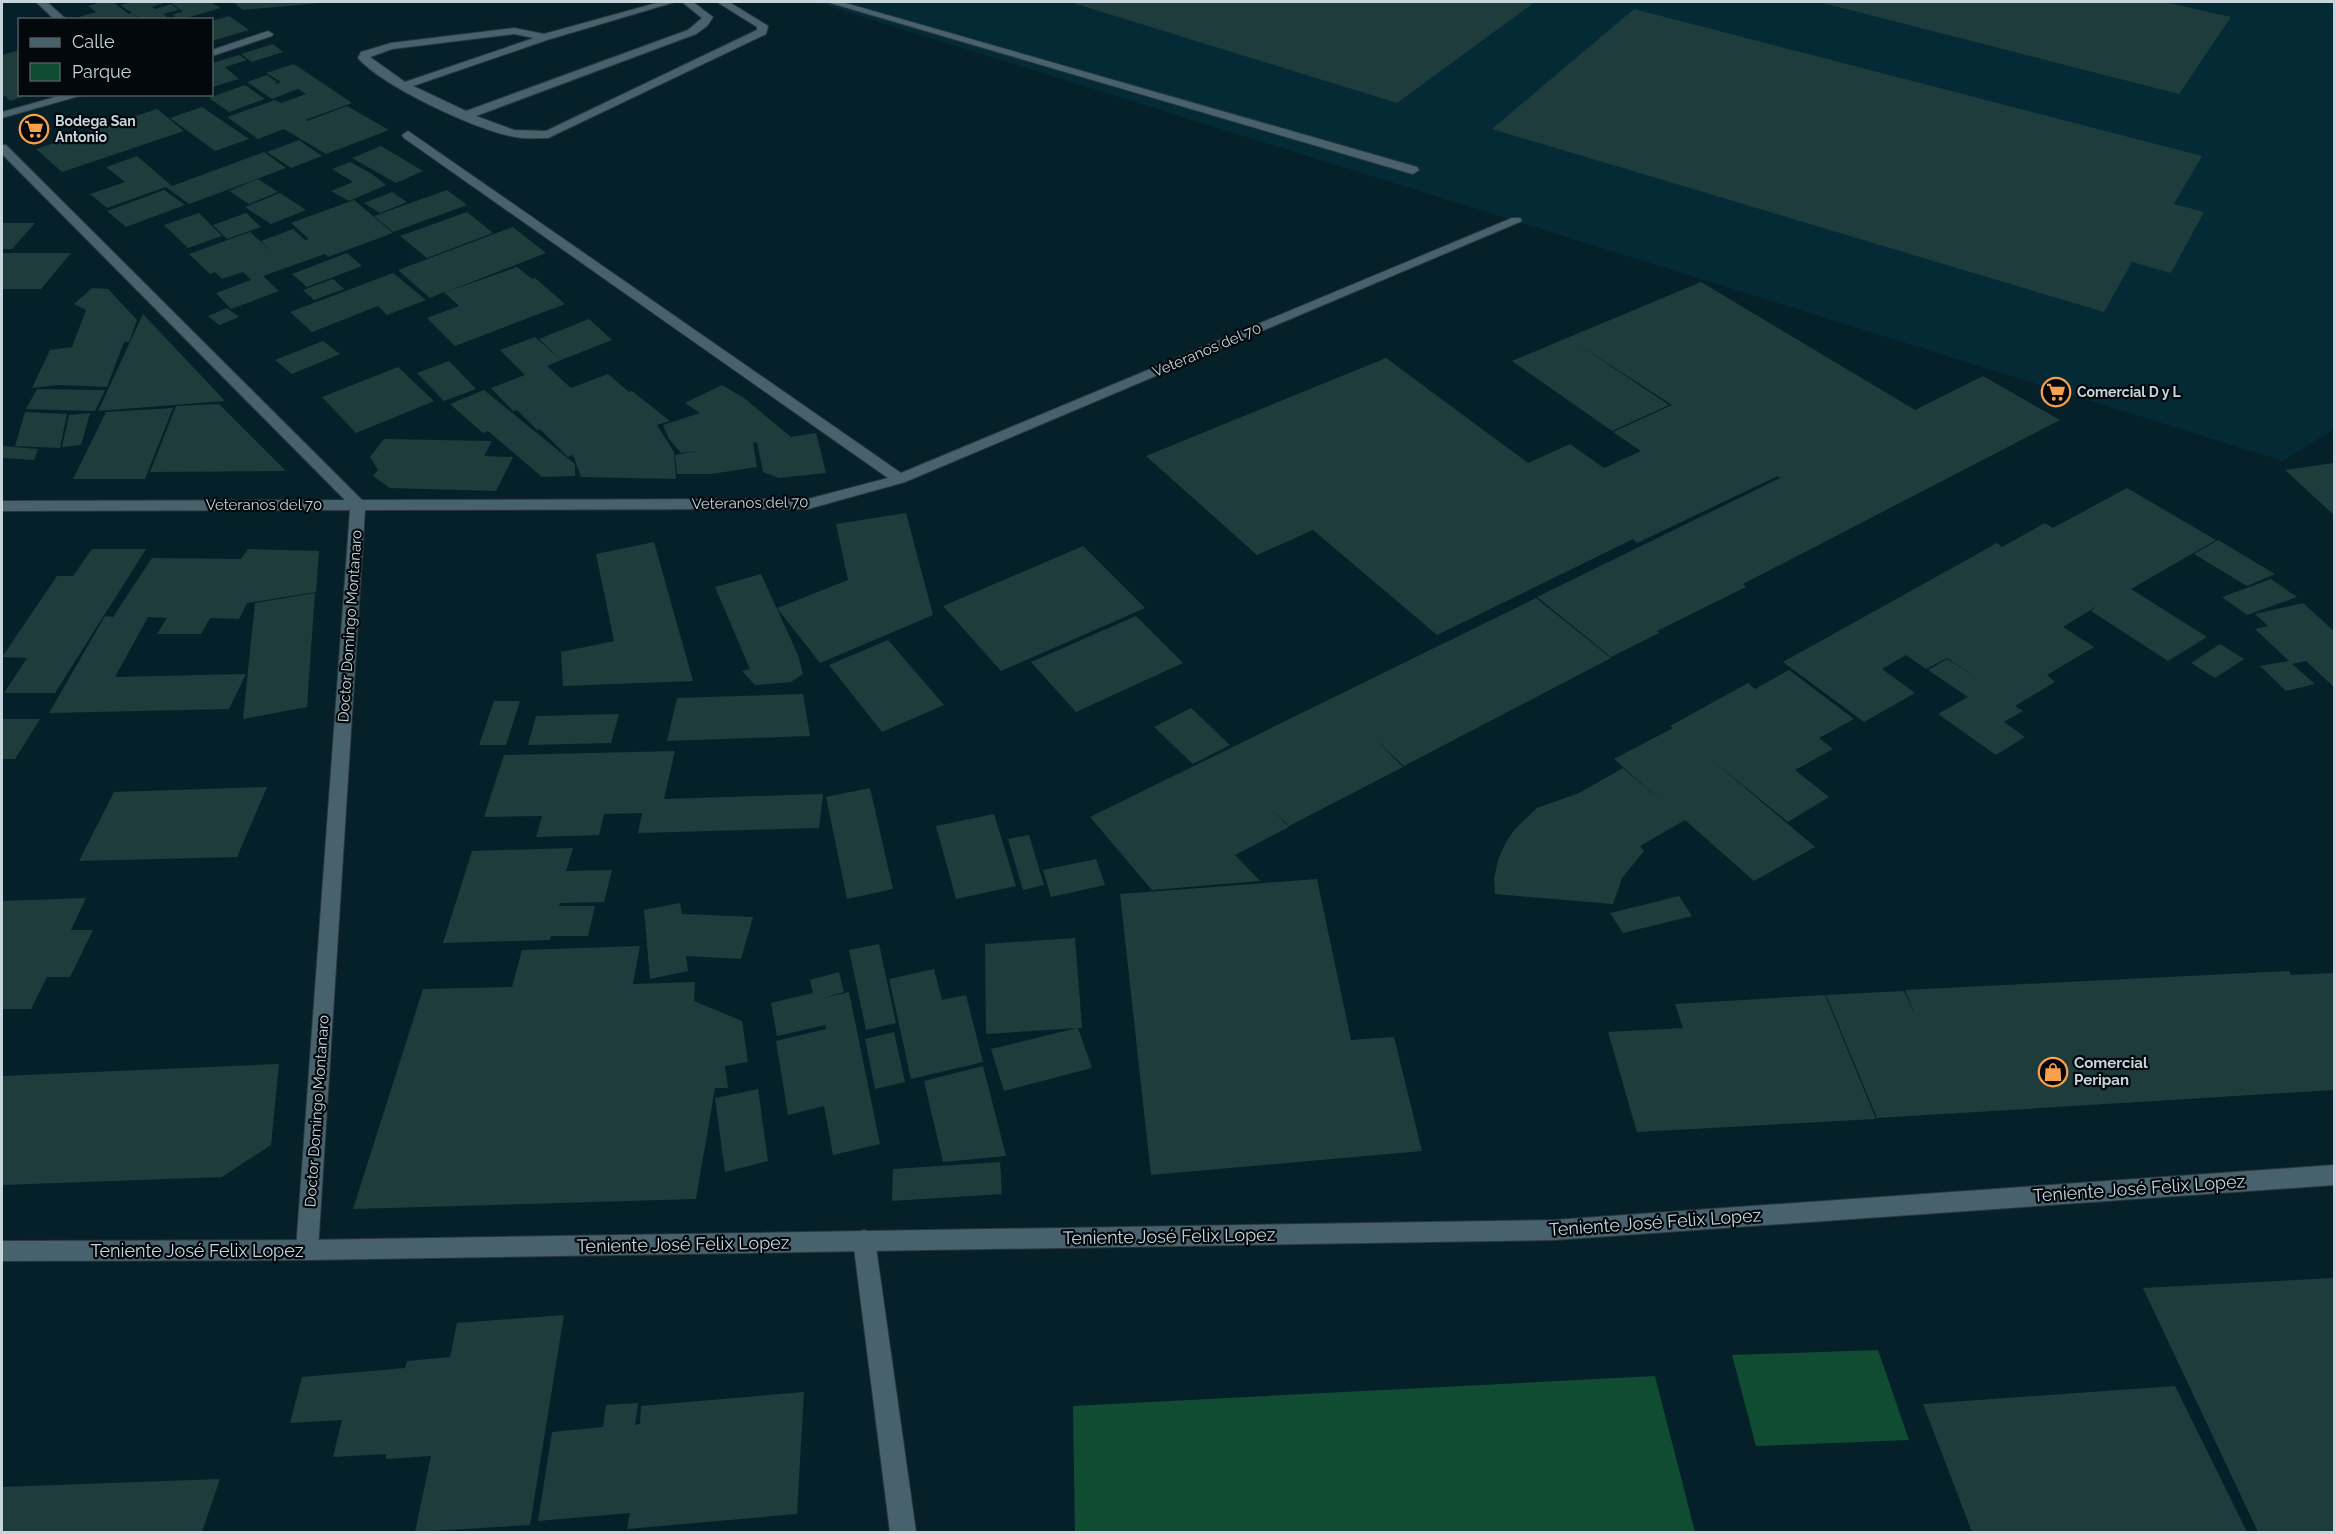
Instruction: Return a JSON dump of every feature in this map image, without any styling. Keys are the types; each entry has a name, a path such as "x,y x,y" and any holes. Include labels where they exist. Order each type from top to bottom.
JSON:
{"street":[{"path":"41,2 60,18"},
{"path":"403,86 543,38 670,2"},
{"path":"467,115 692,32 708,17 687,2"},
{"path":"543,38 514,31 391,46 365,54 364,58 403,86 467,115 511,133 548,134 762,32 763,26 722,2"},
{"path":"832,2 1413,170"},
{"path":"213,53 268,34"},
{"path":"2,115 73,96"},
{"path":"408,135 900,479"},
{"path":"2,148 358,505"},
{"name":"Veteranos del 70","path":"2,506 808,504 852,494 900,479 1516,221"},
{"name":"Doctor Domingo Montanaro","path":"308,1250 358,505"},
{"name":"Teniente José Felix Lopez","path":"2,1251 308,1250 1554,1230 2334,1175"},
{"path":"864,1240 903,1533"}],"shaded area":[{"path":"815,2 2334,2 2334,429 2283,461"}],"green space":[{"path":"1878,1350 1909,1440 1756,1446 1732,1355"},
{"path":"1655,1376 1695,1532 1075,1532 1073,1406"}],"building":[{"path":"101,2 113,2 138,18 80,18 96,12 88,6"},
{"path":"132,2 167,2 152,7 155,9 171,4 179,10 163,14 167,17 140,18 120,5"},
{"path":"170,2 210,2 221,8 186,18 177,18 172,14 183,12"},
{"path":"233,2 320,2 320,3 243,10"},
{"path":"1070,2 1535,2 1397,103"},
{"path":"1819,2 2165,2 2231,17 2179,94"},
{"path":"1634,9 2202,156 2174,204 2204,212 2171,273 2132,262 2104,312 1492,129"},
{"path":"229,16 249,30 213,41 213,21"},
{"path":"273,44 283,52 252,62 241,54"},
{"path":"18,51 18,96 26,96 10,101 5,96 2,97 2,55"},
{"path":"239,55 247,60 225,67 239,79 213,87 213,63"},
{"path":"294,64 352,103 305,120 347,106 389,130 326,154 284,129 258,139 227,117 275,100 281,103 306,94 298,89 272,99 247,82 267,75 277,84 281,82 266,73"},
{"path":"245,85 265,99 229,112 209,98"},
{"path":"202,107 249,139 215,151 170,118"},
{"path":"157,109 184,131 62,172 36,149"},
{"path":"299,140 322,156 291,168 267,152"},
{"path":"381,146 423,171 396,183 352,158"},
{"path":"264,152 286,168 189,204 166,187 107,208 90,194 125,182 106,167 137,156 172,186"},
{"path":"350,162 386,185 349,201 331,191 353,182 332,169"},
{"path":"258,179 278,192 249,204 229,191"},
{"path":"164,190 185,205 126,227 107,211"},
{"path":"447,190 467,205 393,232 374,216"},
{"path":"392,192 407,202 380,213 364,203"},
{"path":"280,193 306,210 271,224 245,207"},
{"path":"354,200 393,233 328,257 325,254 263,276 279,291 231,309 216,293 251,280 243,272 222,279 215,272 210,274 189,254 250,232 272,252 261,241 293,229 305,240 309,239 291,223"},
{"path":"467,212 493,233 427,258 400,236"},
{"path":"199,213 222,236 188,248 164,225"},
{"path":"246,213 261,227 227,239 213,225"},
{"path":"2,223 35,223 12,249 2,249"},
{"path":"513,227 546,253 446,292 517,267 532,279 535,278 565,304 455,346 427,318 459,306 444,292 430,298 398,270"},
{"path":"2,253 71,253 41,289 2,289"},
{"path":"347,253 362,266 307,287 292,274"},
{"path":"393,273 426,300 387,315 378,306 312,332 290,312"},
{"path":"333,279 344,289 314,300 303,290"},
{"path":"1701,282 1915,410 1983,376 2060,420 1743,584 1746,587 1657,631 1659,633 1611,657 1537,597 1780,478 1778,476 1637,543 1633,539 1437,635 1313,530 1257,555 1146,456 1386,358 1528,463 1570,444 1604,468 1641,451 1613,432 1672,405 1575,342 1669,405 1612,431 1512,361"},
{"path":"92,288 108,289 137,320 129,342 124,342 107,387 59,385 32,388 50,350 72,347 86,310 74,304"},
{"path":"227,308 239,317 219,325 208,316"},
{"path":"143,314 225,401 98,411"},
{"path":"589,319 612,340 561,360 539,339"},
{"path":"535,337 561,360 547,366 571,388 608,374 670,421 657,425 674,452 676,479 581,477 573,455 568,457 540,429 537,430 517,410 513,411 491,388 525,375 500,350"},
{"path":"323,341 340,354 292,374 275,360"},
{"path":"449,361 476,389 444,401 417,373"},
{"path":"398,367 434,401 356,433 322,397"},
{"path":"722,385 744,398 791,437 816,433 826,473 779,478 763,472 757,442 753,443 757,467 711,474 677,474 675,455 695,451 681,453 669,439 663,425 700,413 685,403"},
{"path":"37,389 105,390 95,411 26,409"},
{"path":"484,390 575,464 575,476 542,477 488,431 483,433 450,404"},
{"path":"219,404 286,471 150,472 176,406"},
{"path":"173,408 145,479 73,479 106,412"},
{"path":"25,412 67,414 60,448 15,446"},
{"path":"90,413 81,445 62,447 69,415"},
{"path":"384,439 492,441 484,456 513,457 496,491 390,488 373,476 378,470 370,457"},
{"path":"2,446 38,449 34,460 2,458"},
{"path":"2334,463 2334,515 2285,470"},
{"path":"2127,488 2216,540 2131,589 2207,637 2168,661 2091,611 2097,606 2063,627 2094,647 2047,675 2055,682 2015,706 2023,711 2004,722 2025,737 1996,755 1938,714 1968,697 1928,670 1947,659 1977,678 1947,658 1926,669 1906,655 1882,669 1915,693 1864,722 1783,662 1997,543 2002,547 2045,523 2053,528"},
{"path":"906,513 933,615 820,663 777,608 848,580 836,524"},
{"path":"2218,540 2275,574 2247,586 2194,554"},
{"path":"654,542 693,681 563,686 561,652 614,641 596,554"},
{"path":"1083,546 1145,608 1001,671 943,606"},
{"path":"92,549 146,549 55,693 4,693 27,658 2,657 57,576 73,576"},
{"path":"248,549 319,551 316,592 247,603 239,619 210,618 201,634 157,634 167,618 148,617 115,677 246,674 229,709 49,713 105,616 113,617 152,558 241,559"},
{"path":"761,574 798,655 803,674 791,682 755,685 742,671 750,669 715,587"},
{"path":"2271,579 2297,597 2247,615 2222,597"},
{"path":"315,593 307,707 243,719 255,603"},
{"path":"1536,598 1611,658 1404,766 1376,740 1403,767 1289,826 1270,808 1289,827 1235,855 1260,881 1152,890 1090,817"},
{"path":"2303,603 2334,631 2334,687 2306,661 2292,664 2315,684 2286,691 2260,666 2289,661 2255,629 2268,626 2255,614"},
{"path":"1136,616 1183,663 1076,712 1031,662"},
{"path":"888,640 944,705 882,732 829,665"},
{"path":"2220,644 2244,659 2215,678 2191,663"},
{"path":"1789,670 1854,719 1819,738 1833,749 1795,770 1829,797 1788,822 1706,755 1815,847 1754,881 1685,820 1640,846 1644,851 1622,878 1613,904 1495,894 1494,879 1498,860 1506,842 1515,829 1537,808 1579,793 1623,768 1665,804 1614,759 1673,728 1670,726 1748,683 1755,689"},
{"path":"803,694 810,736 667,741 677,698"},
{"path":"494,701 520,701 506,745 479,745"},
{"path":"1191,708 1230,745 1193,764 1154,727"},
{"path":"619,714 611,743 528,745 536,716"},
{"path":"2,719 40,719 15,759 2,759"},
{"path":"675,751 664,799 823,794 819,828 638,833 642,813 604,814 599,835 536,837 542,816 484,817 504,755"},
{"path":"267,787 237,857 79,861 114,792"},
{"path":"870,788 893,889 847,899 826,797"},
{"path":"994,814 1016,886 956,899 936,826"},
{"path":"1029,835 1044,885 1023,890 1008,839"},
{"path":"573,848 566,871 612,870 604,902 560,903 559,906 595,906 588,936 551,936 550,940 443,943 472,851"},
{"path":"1096,859 1105,885 1051,897 1043,870"},
{"path":"1317,879 1351,1040 1394,1037 1422,1151 1151,1175 1120,894"},
{"path":"1679,896 1692,916 1623,933 1610,913"},
{"path":"86,898 71,930 93,930 70,977 47,977 31,1009 2,1009 2,901"},
{"path":"680,903 682,914 753,917 741,959 686,956 688,971 650,979 644,910"},
{"path":"1075,938 1082,1028 1078,1028 1092,1068 1004,1091 991,1049 1077,1028 986,1034 985,944"},
{"path":"879,944 896,1023 866,1030 849,950"},
{"path":"640,946 633,984 695,982 694,1001 742,1021 748,1062 725,1066 728,1088 715,1088 696,1199 353,1209 423,989 512,987 522,950"},
{"path":"934,969 942,1000 966,995 983,1062 911,1079 889,979"},
{"path":"2289,971 2291,975 2334,973 2334,1090 1877,1118 1826,995 1904,991 1916,1017 1905,990"},
{"path":"839,972 844,992 820,999 849,992 880,1144 833,1155 824,1106 788,1115 776,1041 826,1029 825,1025 777,1036 771,1003 813,993 810,980"},
{"path":"1825,995 1876,1119 1637,1132 1608,1032 1683,1028 1675,1004"},
{"path":"894,1032 905,1082 875,1089 865,1039"},
{"path":"279,1064 271,1145 222,1177 2,1185 2,1076"},
{"path":"983,1066 1006,1156 943,1162 924,1081"},
{"path":"758,1089 768,1161 725,1172 715,1098"},
{"path":"1000,1162 1002,1194 892,1201 893,1169"},
{"path":"2334,1278 2334,1532 2258,1532 2143,1288"},
{"path":"564,1315 530,1525 415,1532 431,1456 386,1459 386,1454 333,1457 342,1420 290,1423 302,1377 405,1368 407,1361 450,1357 457,1323"},
{"path":"2175,1386 2247,1532 1972,1532 1923,1404"},
{"path":"804,1392 797,1514 627,1529 630,1513 538,1521 552,1432 603,1427 606,1405 638,1403 635,1425 640,1424 641,1406"},
{"path":"220,1479 202,1532 2,1532 2,1487"}],"place":[{"name":"Bodega San Antonio","path":"34,129"},
{"name":"Comercial D y L","path":"2056,392"},
{"name":"Comercial Peripan","path":"2053,1072"}]}
